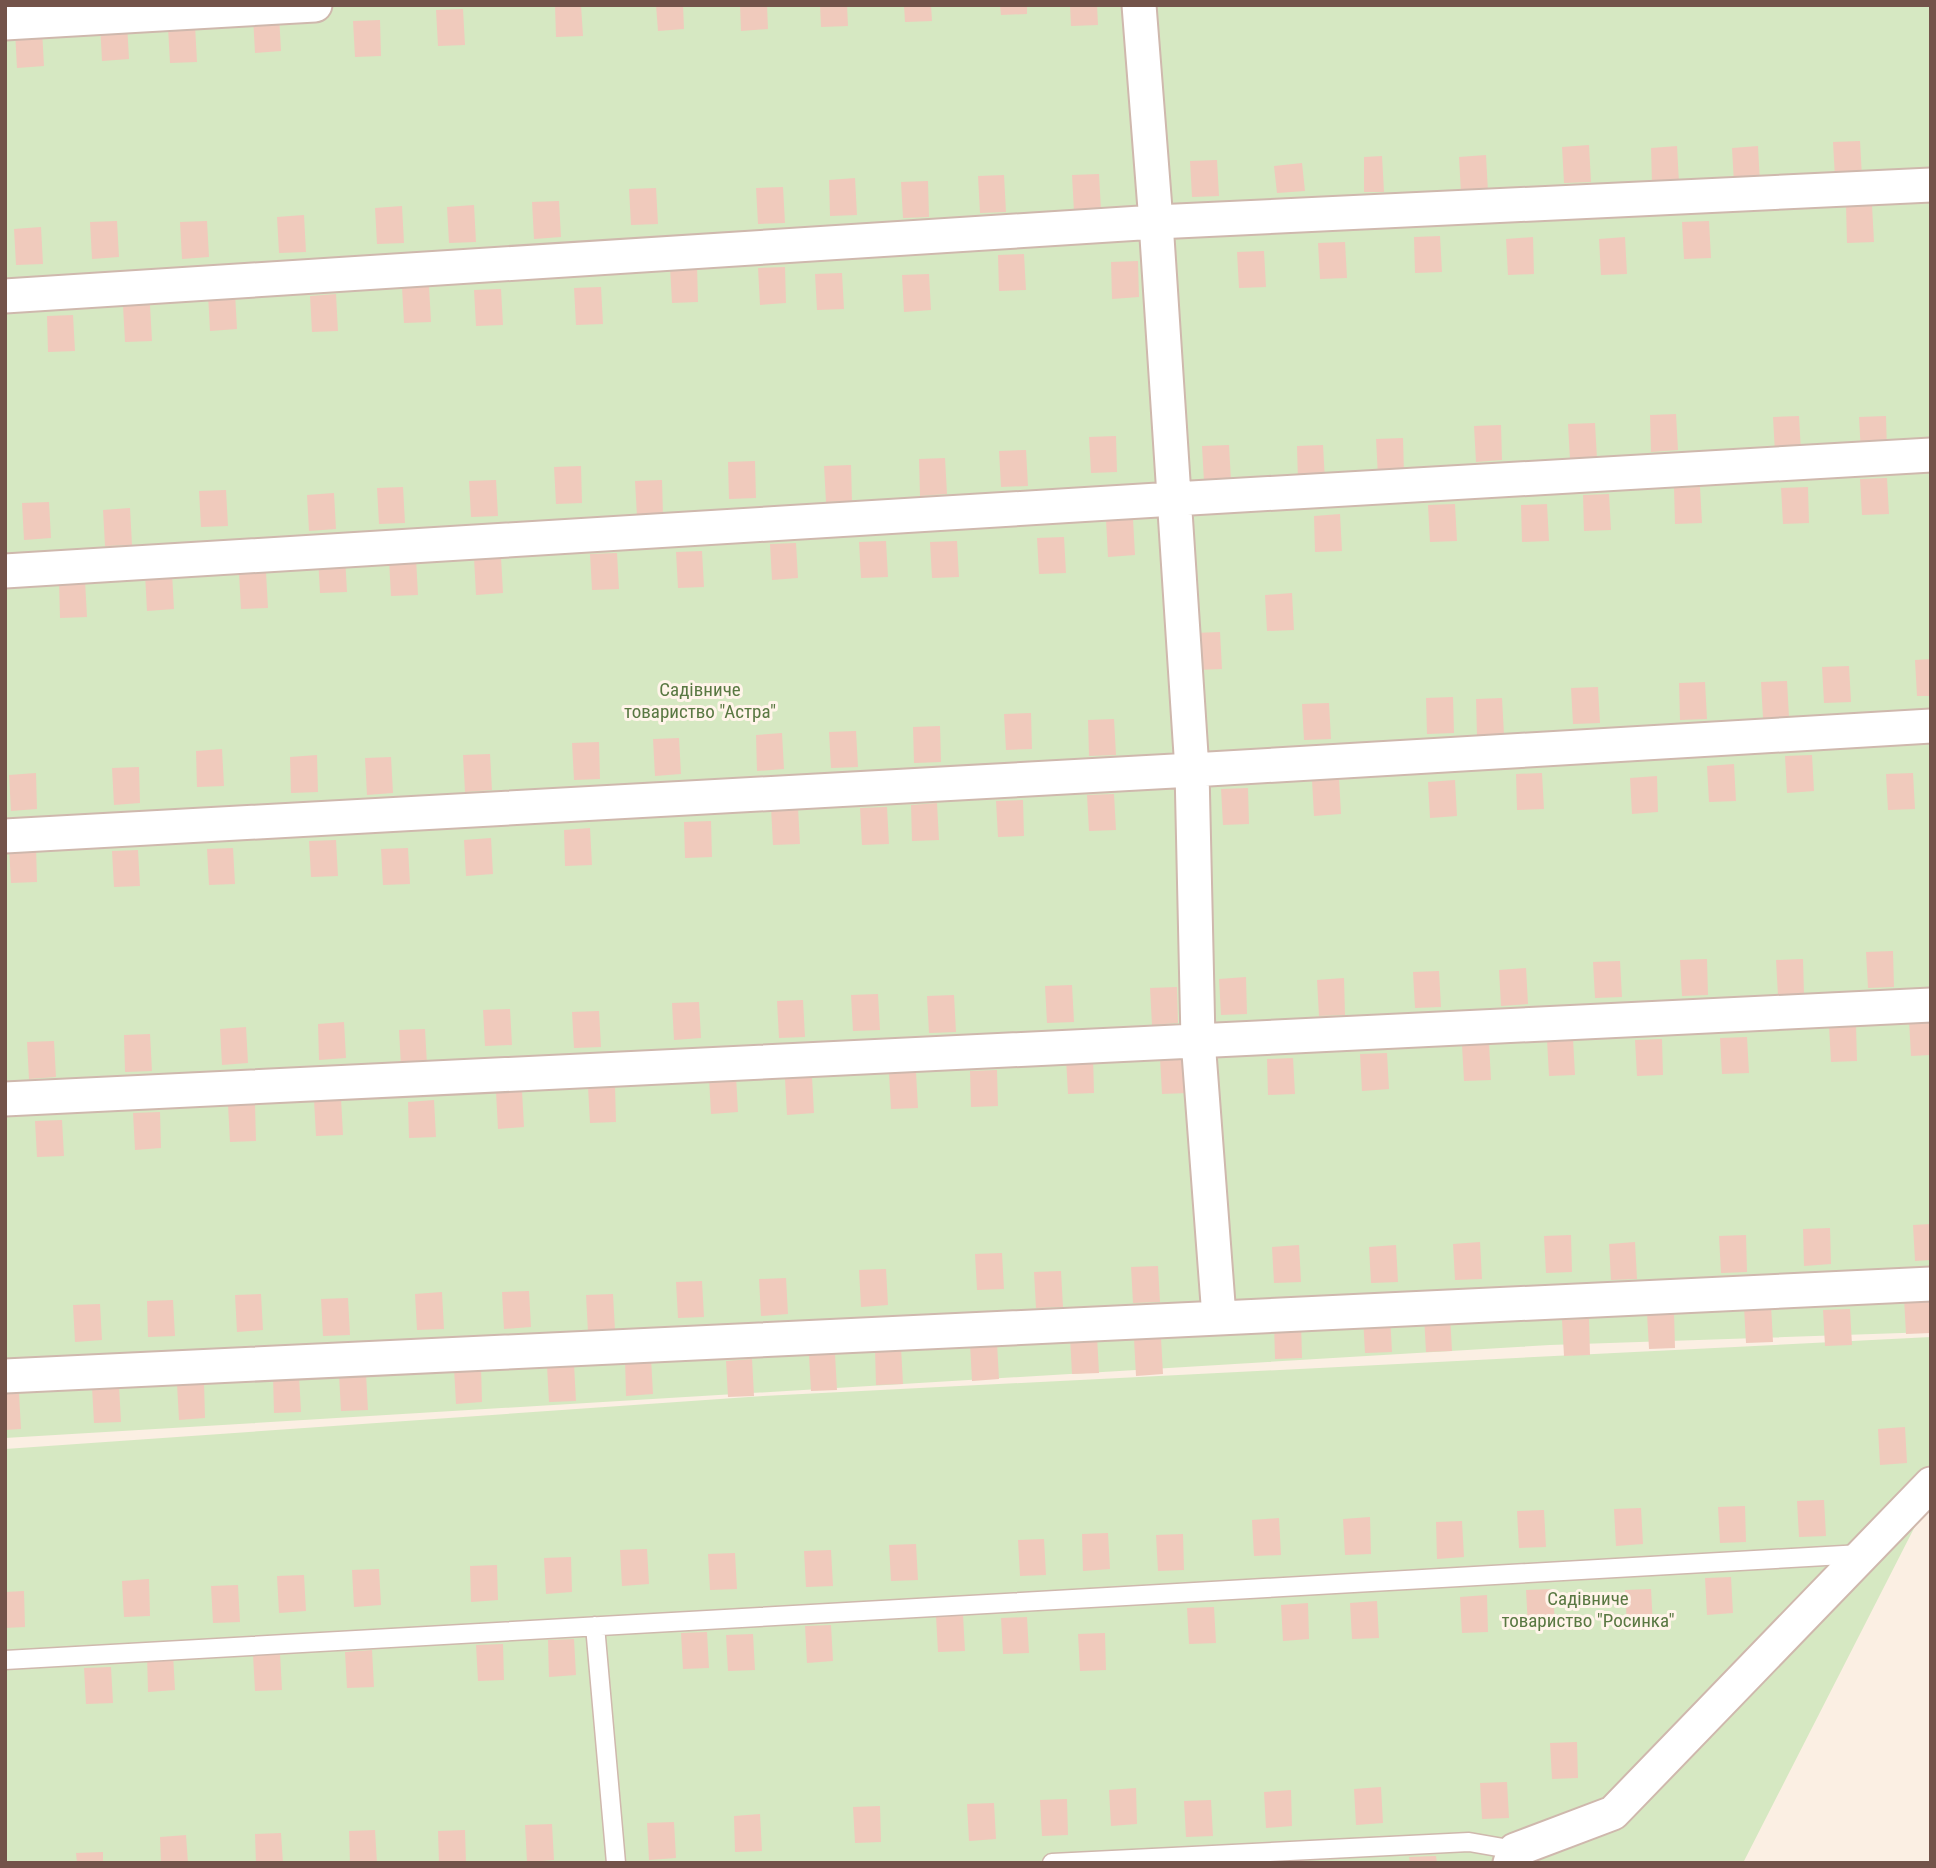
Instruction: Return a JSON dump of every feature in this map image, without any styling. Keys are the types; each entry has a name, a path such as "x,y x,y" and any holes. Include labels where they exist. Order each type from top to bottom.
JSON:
{"street":[{"path":"5,23 315,5"},
{"path":"1139,5 1192,771 1198,1040 1219,1317"},
{"path":"5,296 1156,222 1931,184"},
{"path":"5,571 1174,499 1931,456"},
{"path":"5,835 1192,771 1931,726"},
{"path":"5,1099 1931,1005"},
{"path":"5,1376 1931,1284"},
{"path":"1513,1856 1613,1813 1931,1483"}],"lane":[{"path":"5,1660 1864,1554"},
{"path":"595,1626 616,1863"},
{"path":"1052,1863 1469,1842 1513,1856"}],"green space":[{"name":"Садівниче товариство \"Астра\"","path":"5,5 1931,5 1931,1332 1550,1345 5,1438"},
{"name":"Садівниче товариство \"Росинка\"","path":"1931,1337 1931,1495 1743,1863 5,1863 5,1449 763,1396"}],"building":[{"path":"555,5 581,5 583,36 556,37"},
{"path":"656,5 683,5 684,29 658,31"},
{"path":"740,5 767,5 768,29 741,31"},
{"path":"820,5 847,5 848,26 821,27"},
{"path":"904,5 931,5 932,21 905,22"},
{"path":"1000,5 1027,5 1027,14 1001,15"},
{"path":"1070,5 1097,5 1098,25 1071,26"},
{"path":"463,9 465,45 438,46 436,10"},
{"path":"279,15 281,51 255,53 253,17"},
{"path":"380,20 381,56 355,57 353,21"},
{"path":"127,23 129,59 102,61 100,24"},
{"path":"195,25 197,62 170,63 168,27"},
{"path":"42,30 44,66 17,68 15,31"},
{"path":"1860,141 1862,177 1835,178 1833,142"},
{"path":"1589,145 1591,182 1564,183 1562,147"},
{"path":"1677,146 1679,183 1652,184 1651,148"},
{"path":"1758,146 1760,183 1734,184 1732,148"},
{"path":"1486,155 1488,192 1461,193 1459,157"},
{"path":"1382,156 1384,192 1364,192 1364,157"},
{"path":"1217,160 1219,196 1192,197 1190,161"},
{"path":"1302,163 1305,191 1277,193 1274,166"},
{"path":"1099,174 1101,210 1074,212 1072,175"},
{"path":"1004,175 1006,212 980,213 978,176"},
{"path":"855,178 857,215 830,216 829,180"},
{"path":"928,181 929,217 903,218 901,182"},
{"path":"783,187 785,223 758,224 756,188"},
{"path":"656,188 658,224 631,225 629,189"},
{"path":"559,201 561,237 534,239 532,202"},
{"path":"474,205 476,242 449,243 447,207"},
{"path":"1872,205 1874,242 1847,243 1846,206"},
{"path":"402,206 404,243 377,244 375,208"},
{"path":"304,215 306,252 279,253 277,217"},
{"path":"117,221 119,257 92,259 90,222"},
{"path":"207,221 209,257 182,259 180,222"},
{"path":"1709,221 1711,258 1684,259 1682,222"},
{"path":"41,227 43,264 16,265 14,229"},
{"path":"1440,236 1442,272 1415,273 1414,237"},
{"path":"1533,237 1534,274 1508,275 1506,239"},
{"path":"1625,237 1627,274 1601,275 1599,239"},
{"path":"1345,242 1347,278 1320,279 1318,243"},
{"path":"1264,251 1266,287 1239,288 1237,252"},
{"path":"1024,254 1026,290 999,291 998,255"},
{"path":"1138,261 1139,297 1112,299 1111,262"},
{"path":"697,265 698,302 672,303 670,267"},
{"path":"785,267 786,303 760,305 758,268"},
{"path":"842,273 844,309 817,310 815,274"},
{"path":"929,274 931,310 904,312 902,275"},
{"path":"429,286 431,322 404,323 402,287"},
{"path":"601,287 603,324 576,325 574,288"},
{"path":"501,289 503,325 476,326 474,290"},
{"path":"235,293 237,329 210,331 208,294"},
{"path":"336,294 338,331 312,332 310,296"},
{"path":"150,305 152,341 125,342 123,306"},
{"path":"73,315 75,351 48,352 47,316"},
{"path":"1676,414 1678,450 1651,452 1650,415"},
{"path":"1799,416 1801,452 1775,453 1773,417"},
{"path":"1886,416 1887,452 1861,453 1859,417"},
{"path":"1595,423 1597,459 1570,460 1568,424"},
{"path":"1501,425 1502,460 1476,462 1474,426"},
{"path":"1116,436 1117,472 1091,473 1089,437"},
{"path":"1403,438 1404,474 1378,476 1376,439"},
{"path":"1229,445 1231,481 1204,482 1202,446"},
{"path":"1323,445 1325,481 1298,482 1297,446"},
{"path":"1026,450 1028,486 1001,487 999,451"},
{"path":"945,458 947,494 920,496 919,459"},
{"path":"755,461 756,498 729,499 728,462"},
{"path":"851,465 852,501 826,502 824,466"},
{"path":"581,466 582,503 556,504 554,467"},
{"path":"1887,478 1889,514 1862,515 1860,479"},
{"path":"496,480 498,516 471,517 469,481"},
{"path":"662,480 663,516 637,517 635,481"},
{"path":"403,487 405,523 379,524 377,488"},
{"path":"1700,487 1702,523 1675,524 1674,488"},
{"path":"1808,487 1809,523 1783,524 1781,488"},
{"path":"226,490 228,526 201,527 199,491"},
{"path":"334,493 336,529 309,531 307,495"},
{"path":"1609,494 1611,530 1584,531 1583,495"},
{"path":"49,502 51,538 24,540 22,503"},
{"path":"1455,504 1457,541 1430,542 1428,505"},
{"path":"1547,504 1549,541 1522,542 1521,505"},
{"path":"130,508 132,545 105,546 103,510"},
{"path":"1340,514 1342,551 1315,552 1314,516"},
{"path":"1133,519 1135,555 1108,557 1106,520"},
{"path":"1064,537 1066,573 1039,574 1037,538"},
{"path":"886,541 888,577 861,578 859,542"},
{"path":"957,541 959,577 932,578 930,542"},
{"path":"796,543 798,578 772,580 770,544"},
{"path":"702,551 704,587 678,588 676,552"},
{"path":"617,553 619,589 592,590 590,554"},
{"path":"345,556 347,592 320,593 318,557"},
{"path":"501,557 503,593 476,595 474,558"},
{"path":"416,558 418,595 391,596 389,560"},
{"path":"266,572 268,608 241,609 239,573"},
{"path":"172,573 174,609 147,611 145,574"},
{"path":"85,580 87,617 60,618 59,582"},
{"path":"1292,593 1294,630 1267,631 1265,595"},
{"path":"1220,632 1222,669 1195,670 1194,633"},
{"path":"1931,659 1931,696 1917,696 1915,660"},
{"path":"1849,666 1851,702 1824,703 1822,667"},
{"path":"1787,681 1789,717 1763,718 1761,682"},
{"path":"1705,682 1707,719 1680,720 1679,683"},
{"path":"1598,687 1600,723 1573,724 1571,688"},
{"path":"1453,697 1454,733 1427,734 1426,698"},
{"path":"1502,698 1504,735 1477,736 1476,699"},
{"path":"1329,703 1331,739 1304,740 1302,704"},
{"path":"1031,713 1032,749 1006,750 1004,714"},
{"path":"1114,719 1116,755 1089,756 1088,720"},
{"path":"940,726 941,762 914,763 913,727"},
{"path":"856,731 858,767 831,768 829,732"},
{"path":"782,733 784,769 757,771 756,735"},
{"path":"679,738 681,774 655,776 653,739"},
{"path":"599,742 600,779 574,780 572,743"},
{"path":"222,749 224,786 197,787 196,751"},
{"path":"490,754 492,790 465,792 463,755"},
{"path":"317,755 318,792 291,793 290,757"},
{"path":"1812,755 1814,791 1787,793 1785,756"},
{"path":"391,757 393,793 367,795 365,758"},
{"path":"1734,764 1736,801 1709,802 1707,766"},
{"path":"139,767 140,803 114,805 112,768"},
{"path":"36,773 37,809 11,811 9,775"},
{"path":"1542,773 1544,809 1517,810 1516,774"},
{"path":"1913,773 1915,809 1888,810 1886,774"},
{"path":"1657,776 1658,812 1632,814 1630,778"},
{"path":"1339,778 1341,814 1314,816 1312,780"},
{"path":"1455,780 1457,816 1430,818 1428,782"},
{"path":"1248,788 1249,824 1223,825 1221,789"},
{"path":"1114,794 1116,830 1089,831 1087,795"},
{"path":"1023,800 1024,836 998,837 996,801"},
{"path":"937,803 939,840 912,841 911,805"},
{"path":"798,807 800,844 773,845 771,808"},
{"path":"887,807 889,844 862,845 860,808"},
{"path":"711,821 712,857 685,858 684,822"},
{"path":"590,828 592,865 565,866 564,830"},
{"path":"491,838 493,874 466,876 464,840"},
{"path":"336,840 338,876 311,877 309,841"},
{"path":"36,846 37,882 11,883 9,847"},
{"path":"233,848 235,884 209,885 207,849"},
{"path":"408,848 410,884 383,885 381,849"},
{"path":"138,850 140,886 114,887 112,851"},
{"path":"1893,951 1894,987 1868,988 1866,952"},
{"path":"1707,959 1708,995 1682,996 1680,960"},
{"path":"1803,959 1804,995 1778,996 1776,960"},
{"path":"1620,961 1622,997 1595,998 1593,962"},
{"path":"1526,968 1528,1004 1501,1006 1499,970"},
{"path":"1439,971 1441,1007 1415,1008 1413,972"},
{"path":"1246,977 1247,1014 1221,1015 1219,979"},
{"path":"1344,978 1345,1015 1319,1016 1317,980"},
{"path":"1072,985 1074,1022 1047,1023 1045,986"},
{"path":"1177,987 1178,1023 1152,1025 1150,988"},
{"path":"878,994 880,1030 853,1031 851,995"},
{"path":"954,995 956,1032 929,1033 927,996"},
{"path":"803,1000 805,1037 779,1038 777,1001"},
{"path":"699,1002 701,1038 674,1040 672,1003"},
{"path":"510,1009 512,1045 485,1046 483,1010"},
{"path":"599,1011 601,1047 574,1048 572,1012"},
{"path":"1931,1018 1931,1055 1911,1056 1909,1020"},
{"path":"344,1022 346,1058 319,1060 318,1024"},
{"path":"1856,1025 1857,1061 1831,1062 1829,1026"},
{"path":"246,1027 248,1063 222,1065 220,1029"},
{"path":"425,1029 427,1065 401,1066 399,1030"},
{"path":"150,1034 152,1071 125,1072 124,1035"},
{"path":"1747,1037 1749,1073 1722,1074 1720,1038"},
{"path":"1573,1039 1575,1075 1549,1076 1547,1040"},
{"path":"1662,1039 1663,1075 1637,1076 1635,1040"},
{"path":"54,1041 56,1077 29,1079 27,1042"},
{"path":"1489,1043 1491,1080 1464,1081 1462,1045"},
{"path":"1387,1053 1389,1089 1362,1091 1360,1054"},
{"path":"1093,1057 1094,1093 1068,1094 1066,1058"},
{"path":"1187,1057 1188,1093 1162,1094 1160,1058"},
{"path":"1293,1058 1295,1094 1268,1095 1267,1059"},
{"path":"997,1070 998,1106 971,1107 970,1071"},
{"path":"916,1072 918,1108 891,1109 889,1073"},
{"path":"736,1076 738,1112 711,1114 709,1078"},
{"path":"812,1077 814,1113 787,1115 785,1079"},
{"path":"615,1086 616,1122 590,1123 588,1087"},
{"path":"522,1091 524,1127 498,1129 496,1092"},
{"path":"341,1098 343,1135 316,1136 314,1100"},
{"path":"434,1100 436,1137 409,1138 408,1102"},
{"path":"255,1104 256,1141 230,1142 228,1105"},
{"path":"160,1112 161,1148 135,1150 133,1113"},
{"path":"62,1120 64,1156 37,1157 35,1121"},
{"path":"1931,1224 1931,1260 1915,1261 1913,1225"},
{"path":"1830,1228 1831,1264 1804,1266 1803,1229"},
{"path":"1571,1235 1572,1272 1546,1273 1544,1236"},
{"path":"1746,1235 1747,1272 1721,1273 1719,1236"},
{"path":"1480,1242 1482,1279 1455,1280 1453,1244"},
{"path":"1635,1242 1637,1279 1611,1280 1609,1244"},
{"path":"1299,1245 1301,1282 1274,1283 1272,1247"},
{"path":"1396,1245 1398,1282 1371,1283 1369,1247"},
{"path":"1002,1253 1004,1289 977,1290 975,1254"},
{"path":"1158,1266 1160,1302 1133,1303 1131,1267"},
{"path":"886,1269 888,1305 861,1307 859,1270"},
{"path":"1061,1271 1063,1307 1036,1308 1034,1272"},
{"path":"786,1278 788,1314 761,1316 759,1279"},
{"path":"702,1281 704,1317 678,1318 676,1282"},
{"path":"529,1291 531,1327 504,1329 502,1292"},
{"path":"442,1292 444,1329 417,1330 415,1294"},
{"path":"261,1294 263,1330 237,1332 235,1295"},
{"path":"613,1294 615,1330 588,1332 586,1295"},
{"path":"1931,1297 1931,1333 1906,1334 1904,1298"},
{"path":"348,1298 350,1335 323,1336 321,1299"},
{"path":"173,1300 175,1336 148,1337 147,1301"},
{"path":"100,1304 102,1340 75,1342 73,1305"},
{"path":"1771,1305 1773,1342 1746,1343 1744,1307"},
{"path":"1850,1309 1852,1345 1825,1346 1823,1310"},
{"path":"1674,1312 1675,1348 1649,1349 1647,1313"},
{"path":"1450,1315 1452,1351 1426,1352 1424,1316"},
{"path":"1390,1316 1392,1352 1365,1353 1363,1317"},
{"path":"1589,1319 1590,1355 1564,1356 1562,1320"},
{"path":"1301,1322 1302,1358 1275,1359 1274,1323"},
{"path":"1097,1336 1099,1373 1072,1374 1070,1337"},
{"path":"1161,1338 1163,1374 1136,1376 1134,1339"},
{"path":"997,1343 999,1379 972,1381 970,1344"},
{"path":"901,1347 903,1384 876,1385 875,1349"},
{"path":"835,1354 837,1390 811,1391 809,1355"},
{"path":"651,1358 653,1394 626,1396 625,1359"},
{"path":"752,1359 754,1396 728,1397 726,1361"},
{"path":"574,1364 576,1401 549,1402 547,1366"},
{"path":"481,1367 482,1402 456,1404 454,1368"},
{"path":"366,1374 368,1410 341,1411 339,1375"},
{"path":"299,1376 301,1412 274,1413 273,1377"},
{"path":"204,1382 205,1418 179,1420 177,1384"},
{"path":"119,1386 121,1422 94,1423 92,1387"},
{"path":"5,1393 19,1393 21,1429 5,1430"},
{"path":"1905,1427 1907,1463 1880,1465 1878,1429"},
{"path":"1824,1500 1826,1536 1799,1537 1797,1501"},
{"path":"1745,1506 1746,1542 1720,1543 1718,1507"},
{"path":"1641,1508 1643,1544 1616,1546 1614,1509"},
{"path":"1544,1510 1546,1547 1519,1548 1517,1511"},
{"path":"1370,1517 1371,1554 1345,1555 1343,1519"},
{"path":"1279,1518 1281,1555 1254,1556 1252,1520"},
{"path":"1462,1521 1464,1557 1437,1559 1436,1522"},
{"path":"1108,1533 1110,1569 1083,1571 1082,1534"},
{"path":"1183,1534 1184,1570 1158,1571 1156,1535"},
{"path":"1044,1539 1046,1575 1020,1576 1018,1540"},
{"path":"916,1544 918,1580 891,1581 889,1545"},
{"path":"647,1549 649,1584 622,1586 620,1550"},
{"path":"831,1550 833,1586 806,1587 804,1551"},
{"path":"735,1553 737,1589 710,1590 708,1554"},
{"path":"571,1557 572,1592 546,1594 544,1558"},
{"path":"497,1565 498,1600 471,1602 470,1566"},
{"path":"379,1569 381,1605 354,1607 352,1570"},
{"path":"304,1575 306,1611 279,1613 277,1576"},
{"path":"1731,1577 1733,1613 1707,1615 1705,1578"},
{"path":"149,1579 150,1616 124,1617 122,1581"},
{"path":"238,1585 240,1622 213,1623 211,1586"},
{"path":"1553,1589 1555,1626 1528,1627 1526,1590"},
{"path":"1651,1589 1653,1625 1627,1626 1625,1590"},
{"path":"24,1591 25,1627 5,1628 5,1592"},
{"path":"1487,1595 1488,1632 1462,1633 1460,1597"},
{"path":"1377,1601 1379,1638 1352,1639 1350,1603"},
{"path":"1308,1603 1309,1639 1283,1641 1281,1605"},
{"path":"1214,1607 1216,1643 1189,1644 1187,1608"},
{"path":"963,1615 965,1651 938,1652 936,1616"},
{"path":"1027,1617 1029,1653 1003,1654 1001,1618"},
{"path":"831,1625 833,1661 807,1663 805,1626"},
{"path":"707,1632 709,1668 683,1669 681,1633"},
{"path":"1105,1633 1106,1670 1080,1671 1078,1634"},
{"path":"753,1634 755,1670 728,1671 726,1635"},
{"path":"574,1639 576,1675 549,1677 548,1640"},
{"path":"503,1644 504,1680 478,1681 476,1645"},
{"path":"372,1650 374,1687 347,1688 345,1652"},
{"path":"280,1653 282,1690 255,1691 253,1655"},
{"path":"173,1654 175,1690 148,1692 147,1655"},
{"path":"111,1667 113,1703 86,1704 84,1668"},
{"path":"1577,1742 1578,1778 1552,1779 1550,1743"},
{"path":"1507,1782 1509,1818 1482,1819 1480,1783"},
{"path":"1381,1787 1383,1823 1356,1825 1354,1789"},
{"path":"1136,1788 1137,1824 1111,1826 1109,1790"},
{"path":"1291,1790 1292,1826 1266,1828 1264,1792"},
{"path":"1067,1799 1068,1835 1042,1836 1040,1800"},
{"path":"1211,1800 1213,1836 1186,1837 1184,1801"},
{"path":"994,1803 996,1839 969,1841 967,1804"},
{"path":"880,1806 881,1842 855,1843 853,1807"},
{"path":"760,1814 762,1851 735,1852 734,1816"},
{"path":"674,1822 676,1858 649,1860 647,1823"},
{"path":"552,1824 554,1860 527,1862 525,1825"},
{"path":"375,1830 377,1863 350,1863 349,1831"},
{"path":"465,1830 466,1863 439,1863 438,1831"},
{"path":"281,1833 283,1863 256,1863 255,1834"},
{"path":"186,1835 188,1863 161,1863 160,1837"},
{"path":"103,1852 103,1863 77,1863 76,1853"},
{"path":"1303,1856 1304,1863 1277,1863 1277,1857"},
{"path":"1436,1856 1437,1863 1410,1863 1409,1857"}]}
